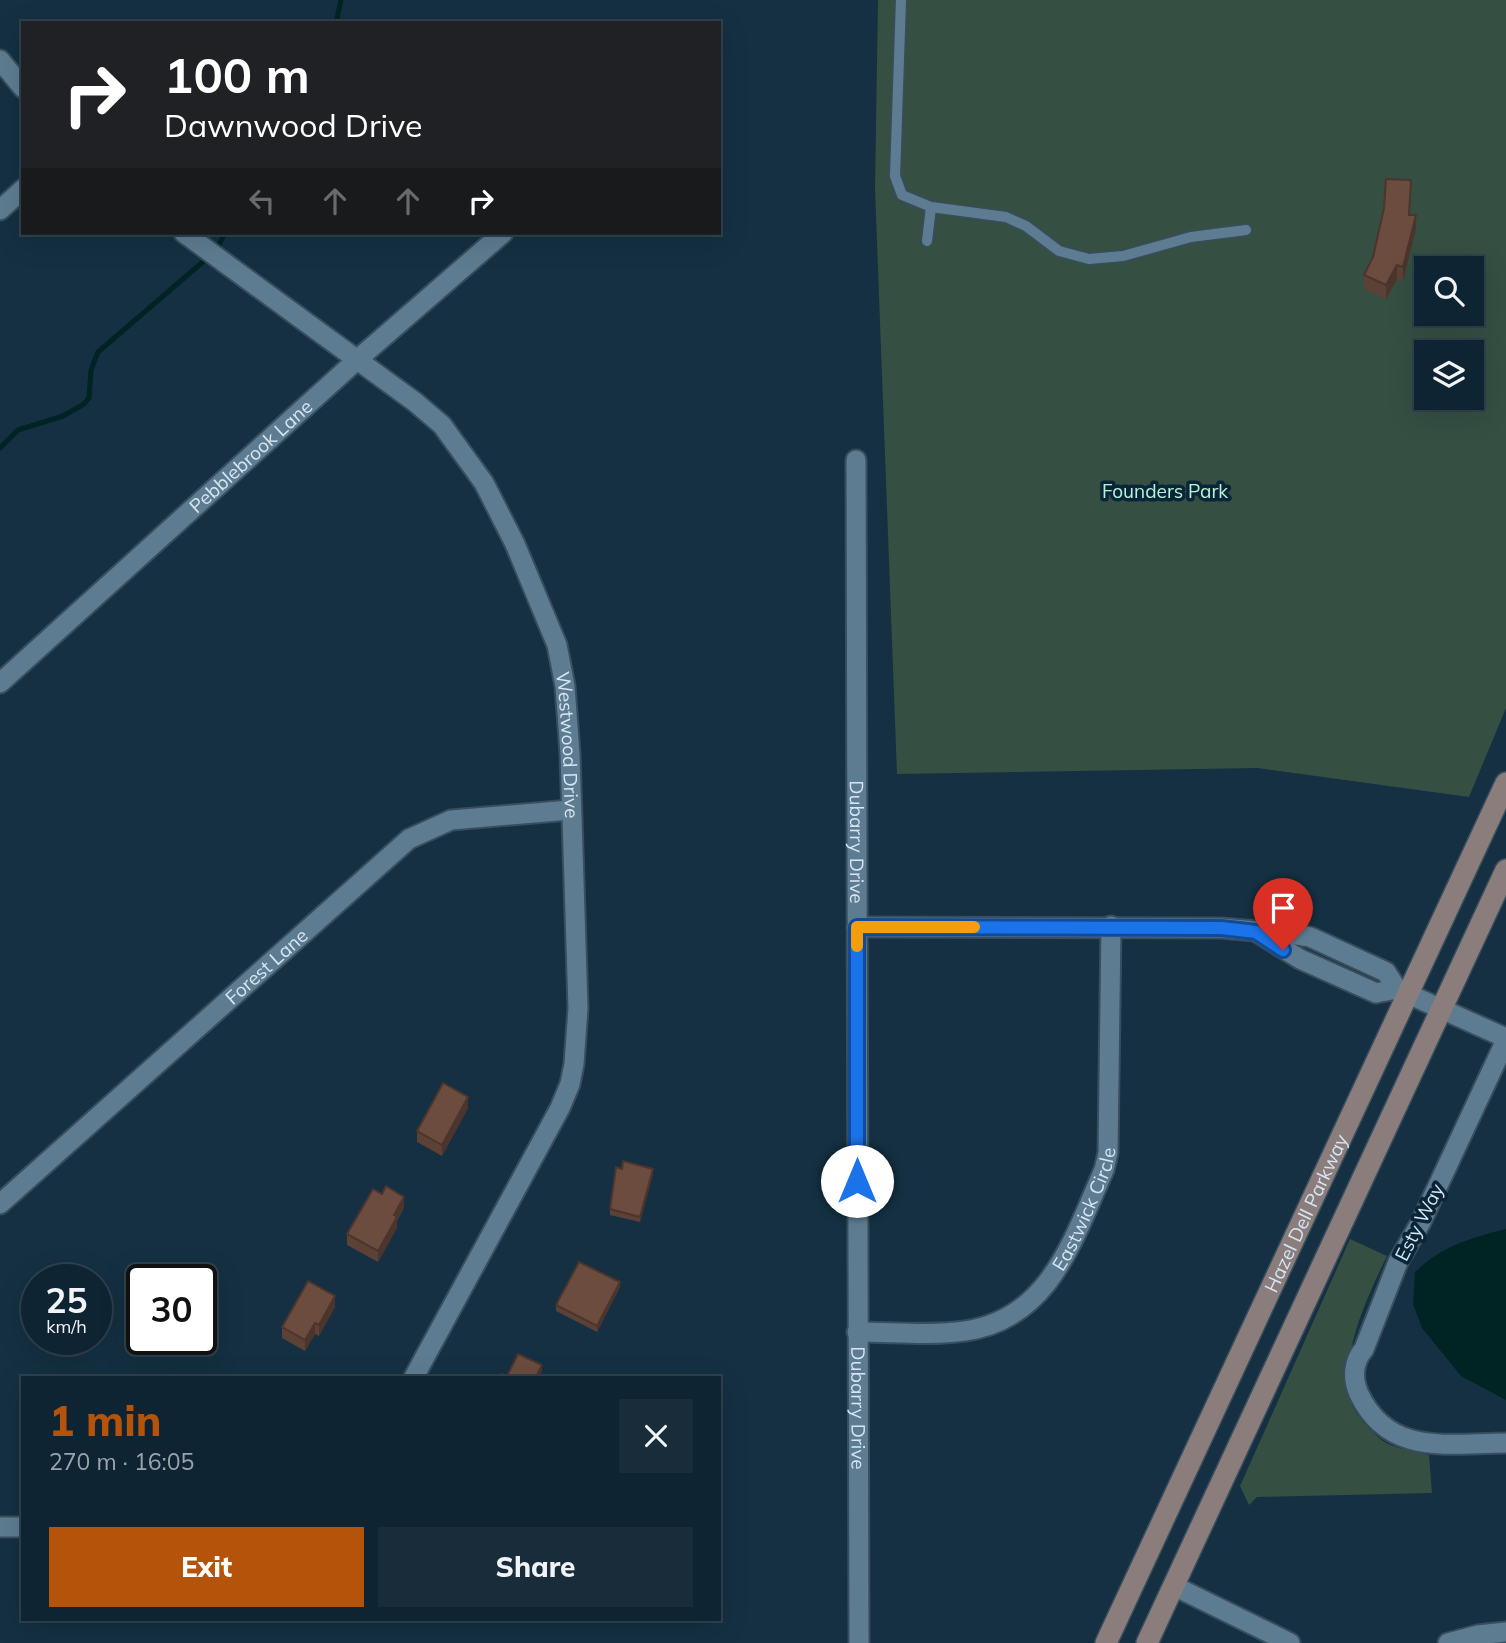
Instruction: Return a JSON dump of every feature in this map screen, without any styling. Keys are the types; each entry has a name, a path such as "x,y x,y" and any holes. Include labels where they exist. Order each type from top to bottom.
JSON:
{"main road":[{"name":"Hazel Dell Parkway","path":"1106,1643 1402,991 1506,783"},
{"name":"Hazel Dell Parkway","path":"1147,1643 1506,870"}],"street":[{"path":"0,60 21,86"},
{"path":"0,210 21,191"},
{"name":"Westwood Drive","path":"187,235 358,359 442,425 484,483 544,611 562,665 570,754 578,1008 570,1084 415,1376"},
{"name":"Pebblebrook Lane","path":"0,683 358,359 501,235"},
{"name":"Dubarry Drive","path":"856,460 859,1643"},
{"name":"Forest Lane","path":"0,1204 409,839 451,820 570,810"},
{"path":"857,927 1111,926 1221,928 1256,932 1292,954 1376,993 1402,991 1506,1039"},
{"name":"Eastwick Circle","path":"857,1332 962,1332 990,1326 1030,1303 1052,1279 1100,1178 1108,1153 1111,926"},
{"name":"Esty Way","path":"1506,1039 1421,1222 1398,1262 1364,1349 1357,1358 1354,1374 1365,1406 1381,1425 1404,1440 1421,1443 1506,1443"},
{"path":"0,1527 21,1527"},
{"path":"1174,1586 1290,1643"},
{"path":"1448,1643 1478,1635 1506,1632"}],"lane":[{"path":"901,0 895,176 902,195 931,207 1006,217 1026,226 1059,251 1089,259 1123,256 1191,237 1246,230"},
{"path":"927,241 931,207"}],"green space":[{"name":"Founders Park","path":"878,0 1506,0 1506,708 1469,797 1258,768 897,774 875,189"},
{"path":"1350,1239 1387,1256 1363,1309 1352,1347 1349,1386 1352,1405 1361,1419 1383,1441 1429,1455 1432,1493 1257,1497 1249,1505 1240,1486"}],"shaded area":[{"path":"1506,1229 1506,1400 1461,1376 1422,1328 1413,1304 1415,1272 1426,1263 1457,1244"}],"building":[{"path":"1386,179 1411,180 1409,215 1416,215 1403,267 1397,265 1386,285 1364,275 1373,257 1384,208"},
{"path":"443,1083 468,1097 442,1145 417,1131"},
{"path":"623,1161 653,1169 640,1217 610,1209 616,1167 622,1169"},
{"path":"386,1186 404,1197 394,1215 397,1217 378,1251 347,1234 373,1189 382,1194"},
{"path":"579,1262 620,1282 597,1326 556,1305"},
{"path":"308,1281 335,1296 319,1325 315,1323 305,1340 282,1327"},
{"path":"518,1354 542,1365 536,1376 507,1376"}],"waterway":[{"path":"336,21 341,0"},
{"path":"219,245 224,235"},
{"path":"0,448 18,430 63,416 84,404 89,398 91,370 98,352 205,260"}],"slow traffic":[{"path":"857,946 857,927 974,927"}],"route":[{"path":"857,1181 857,927 1221,928 1256,932 1283,950"}]}
